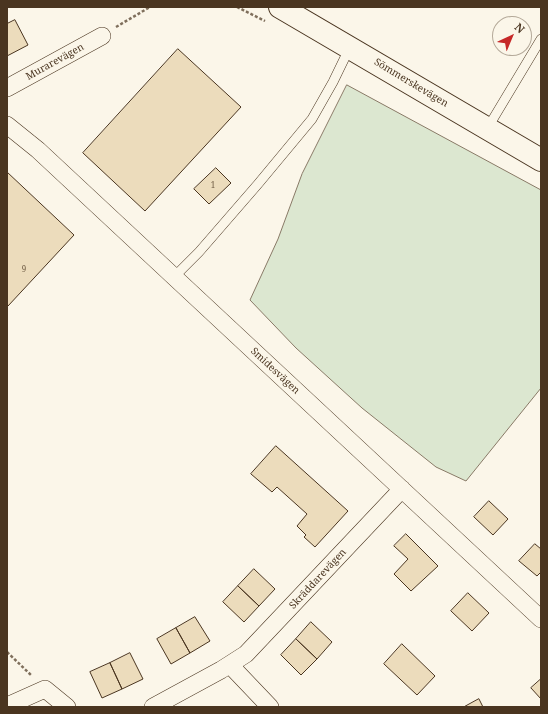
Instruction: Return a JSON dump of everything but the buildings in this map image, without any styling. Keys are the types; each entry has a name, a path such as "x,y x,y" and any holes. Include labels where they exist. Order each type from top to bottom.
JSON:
{"street":[{"name":"Sömmerskevägen","path":"280,7 541,160"},
{"name":"Murarevägen","path":"7,88 102,36"},
{"name":"Smidesvägen","path":"7,124 38,150 541,619"},
{"name":"Skräddarevägen","path":"153,707 176,702 246,654 402,489"},
{"path":"230,665 270,707"},
{"path":"7,706 45,689 67,707"}],"lane":[{"path":"487,129 541,39"},
{"path":"174,277 258,184 312,119 333,82 350,47"}],"path":[{"path":"102,36 150,7"},
{"path":"7,652 45,689"}],"green space":[{"path":"347,85 541,190 541,388 466,481 436,467 362,408 296,348 250,300 278,239 302,174"}]}
